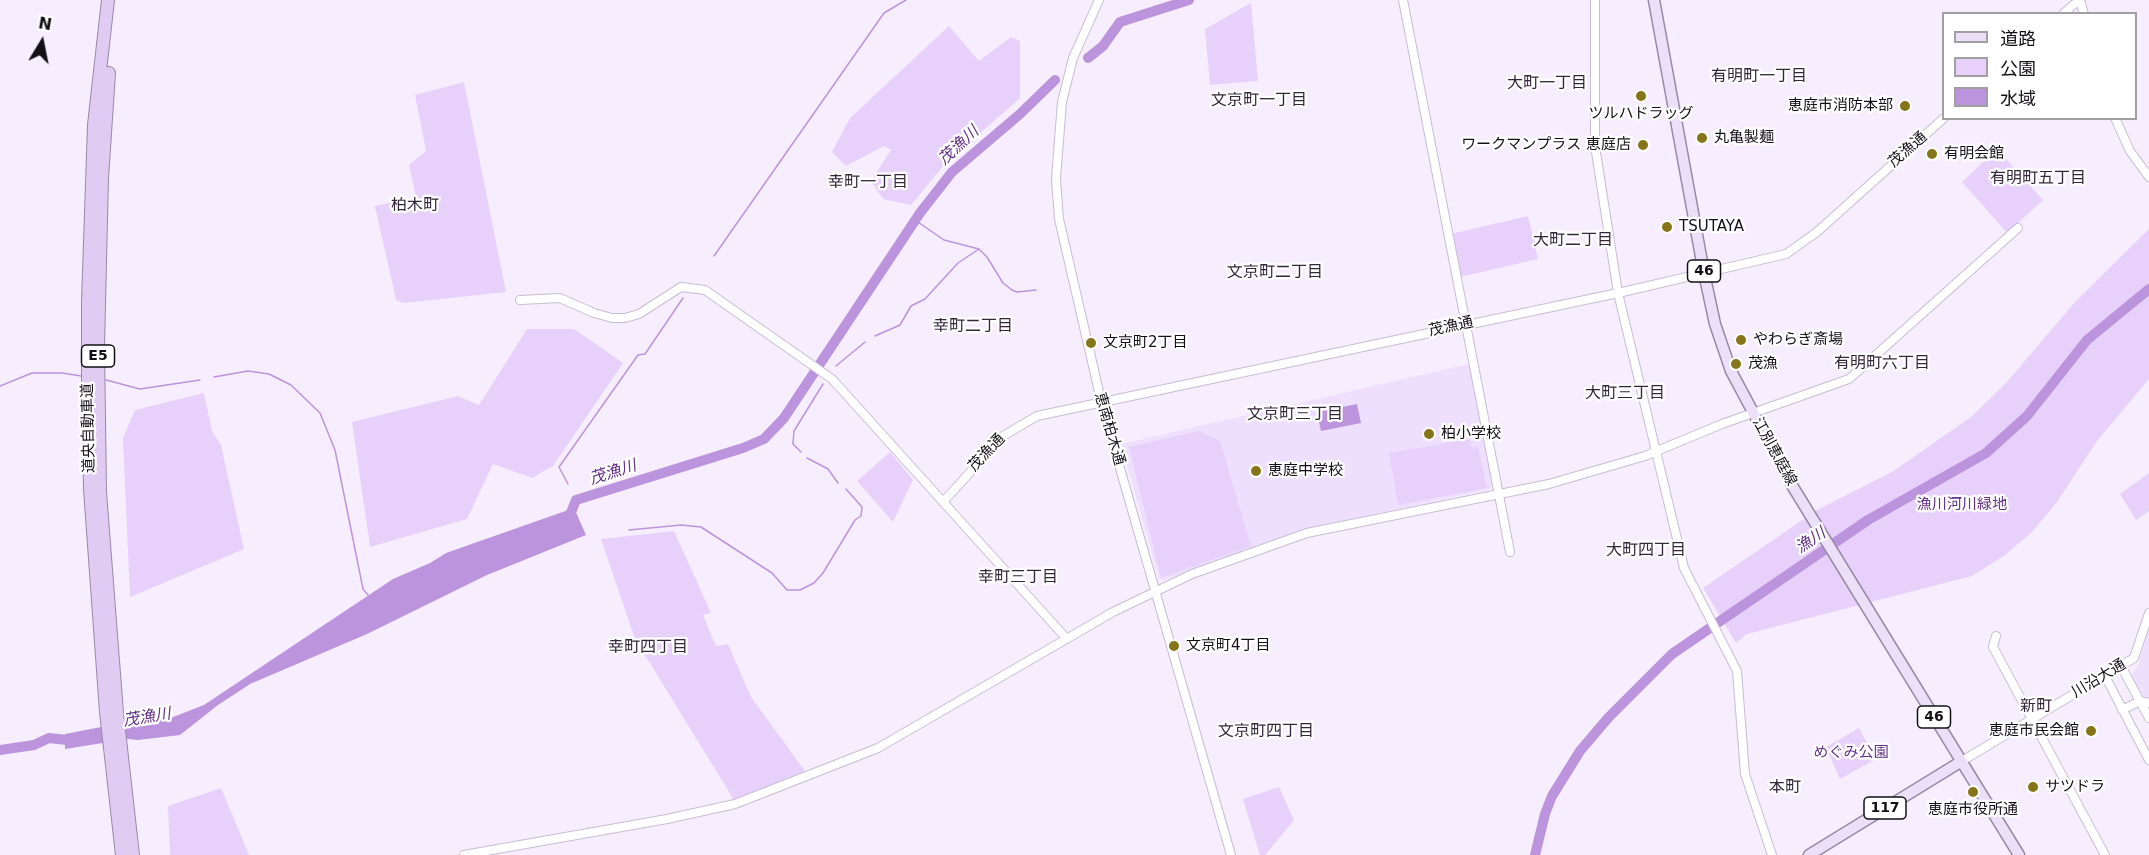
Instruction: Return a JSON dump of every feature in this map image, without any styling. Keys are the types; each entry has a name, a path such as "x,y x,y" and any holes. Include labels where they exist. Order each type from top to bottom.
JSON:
{"highway":[{"name":"道央自動車道","path":"108,0 94,125 88,302 90,489 116,755 133,855"},
{"name":"道央自動車道","path":"111,712 98,419 102,178 110,51 116,0"},
{"name":"道央自動車道","path":"116,755 122,855"}],"main road":[{"name":"江別恵庭線","path":"1654,0 1704,273 1722,347 1753,414 1814,521 2019,855"},
{"name":"117","path":"1809,855 1962,761"}],"street":[{"name":"恵南柏木通","path":"1099,0 1073,58 1062,102 1056,179 1059,219 1101,402 1231,855"},
{"path":"1403,0 1510,552"},
{"path":"2065,12 2080,0"},
{"path":"1595,3 1595,146 1618,293 1684,568 1737,671 1740,684 1745,774 1772,855"},
{"name":"茂漁通","path":"943,502 1009,430 1037,416 1773,259 1795,250 1942,120"},
{"path":"2116,120 2130,151 2149,177"},
{"path":"464,855 667,819 735,804 878,748 1066,638 1155,590 1307,533 1549,484 1656,451 1849,379 2018,228"},
{"path":"520,300 560,298 594,313 625,318 639,315 681,287 697,287 705,290 809,362 859,407 1066,638"},
{"name":"川沿大通","path":"1962,761 2134,658 2149,613"},
{"path":"1996,636 1993,647 2105,855"},
{"path":"2121,666 2145,702 2149,718"},
{"path":"2105,676 2149,760"},
{"path":"2122,710 2145,702"}],"shaded area":[{"name":"恵庭中学校","path":"1469,364 1492,482 1491,489 1322,525 1164,580 1159,579 1121,444"},
{"path":"2149,628 2149,700 2144,698 2131,676 2138,666"}],"green space":[{"path":"1251,3 1258,81 1210,85 1205,29"},
{"path":"949,26 979,61 1011,37 1020,41 1020,98 944,165 911,205 883,199 871,181 891,150 884,146 846,166 832,152 850,118"},
{"path":"464,82 506,292 404,303 396,300 375,206 416,197 409,165 426,151 415,95"},
{"path":"1997,149 2043,200 2007,233 1962,182"},
{"path":"1528,216 1538,259 1460,277 1451,234"},
{"name":"漁川河川緑地","path":"2149,229 2149,379 2097,441 2057,502 2032,532 2005,555 1972,576 1747,634 1736,643 1703,588 1817,510 1892,472 1971,417 2006,383 2076,301"},
{"path":"527,329 574,329 623,363 553,466 532,478 493,464 467,519 370,547 352,422 458,396 479,405"},
{"path":"204,393 212,431 221,445 244,549 130,597 123,438 135,410"},
{"path":"1199,431 1220,441 1251,546 1161,578 1129,447"},
{"path":"1470,439 1472,448 1478,447 1487,488 1398,505 1389,453"},
{"path":"890,452 913,480 893,522 857,481"},
{"path":"2149,473 2149,511 2136,520 2120,494"},
{"path":"674,531 711,613 703,615 716,646 728,644 751,697 805,771 734,800 635,639 601,539"},
{"name":"めぐみ公園","path":"1859,728 1876,759 1840,779 1826,747"},
{"path":"1279,787 1294,820 1265,855 1260,855 1243,799"},
{"path":"221,788 249,855 170,855 168,806"}],"water":[{"path":"1357,404 1361,423 1321,431 1317,412"},
{"path":"574,508 586,535 487,575 367,634 250,684 218,705 180,735 128,739 65,749 65,734 127,722 168,719 204,705 393,579 430,563 446,553"}],"waterway":[{"path":"714,256 884,13 906,0"},
{"name":"茂漁川","path":"1088,58 1103,46 1120,22 1189,0"},
{"name":"茂漁川","path":"568,520 576,500 743,448 764,439 784,418 920,213 952,172 1020,114 1055,80"},
{"path":"915,220 944,240 979,249 987,257 1003,283 1012,290 1017,292 1036,290"},
{"path":"875,336 900,325 911,306 925,299 958,263 979,249"},
{"name":"漁川","path":"1535,855 1552,796 1580,751 1608,718 1672,654 1868,520 1986,453 2027,416 2087,340 2149,289"},
{"path":"568,484 559,467 638,355 645,354 683,298"},
{"path":"836,366 865,342"},
{"path":"214,377 248,371 269,374 291,385 320,413 335,450 363,589 368,595"},
{"path":"0,386 32,373 62,373 81,376"},
{"path":"106,380 140,389 200,380"},
{"path":"801,452 793,444 794,431 823,384"},
{"path":"807,458 828,469 838,483"},
{"path":"629,530 681,525 701,527 772,573 787,590 800,590 814,583 823,573 855,520 861,516 862,507 846,489"},
{"name":"茂漁川","path":"0,750 34,745 49,738 76,741"}],"place":[{"name":"ツルハドラッグ","path":"1641,96"},
{"name":"恵庭市消防本部","path":"1905,106"},
{"name":"丸亀製麺","path":"1702,138"},
{"name":"ワークマンプラス 恵庭店","path":"1643,145"},
{"name":"有明会館","path":"1932,154"},
{"name":"TSUTAYA","path":"1667,227"},
{"name":"やわらぎ斎場","path":"1741,340"},
{"name":"文京町2丁目","path":"1091,343"},
{"name":"茂漁","path":"1736,364"},
{"name":"柏小学校","path":"1429,434"},
{"name":"恵庭中学校","path":"1256,471"},
{"name":"文京町4丁目","path":"1174,646"},
{"name":"恵庭市民会館","path":"2091,731"},
{"name":"サツドラ","path":"2033,787"},
{"name":"恵庭市役所通","path":"1973,792"}],"district":[{"name":"有明町一丁目","path":"1759,77"},
{"name":"大町一丁目","path":"1547,84"},
{"name":"文京町一丁目","path":"1259,101"},
{"name":"有明町五丁目","path":"2038,179"},
{"name":"幸町一丁目","path":"868,183"},
{"name":"柏木町","path":"415,206"},
{"name":"大町二丁目","path":"1573,241"},
{"name":"文京町二丁目","path":"1275,273"},
{"name":"幸町二丁目","path":"973,327"},
{"name":"有明町六丁目","path":"1882,364"},
{"name":"大町三丁目","path":"1625,394"},
{"name":"文京町三丁目","path":"1295,415"},
{"name":"大町四丁目","path":"1646,551"},
{"name":"幸町三丁目","path":"1018,578"},
{"name":"幸町四丁目","path":"648,648"},
{"name":"新町","path":"2036,707"},
{"name":"文京町四丁目","path":"1266,732"},
{"name":"本町","path":"1785,788"}]}
